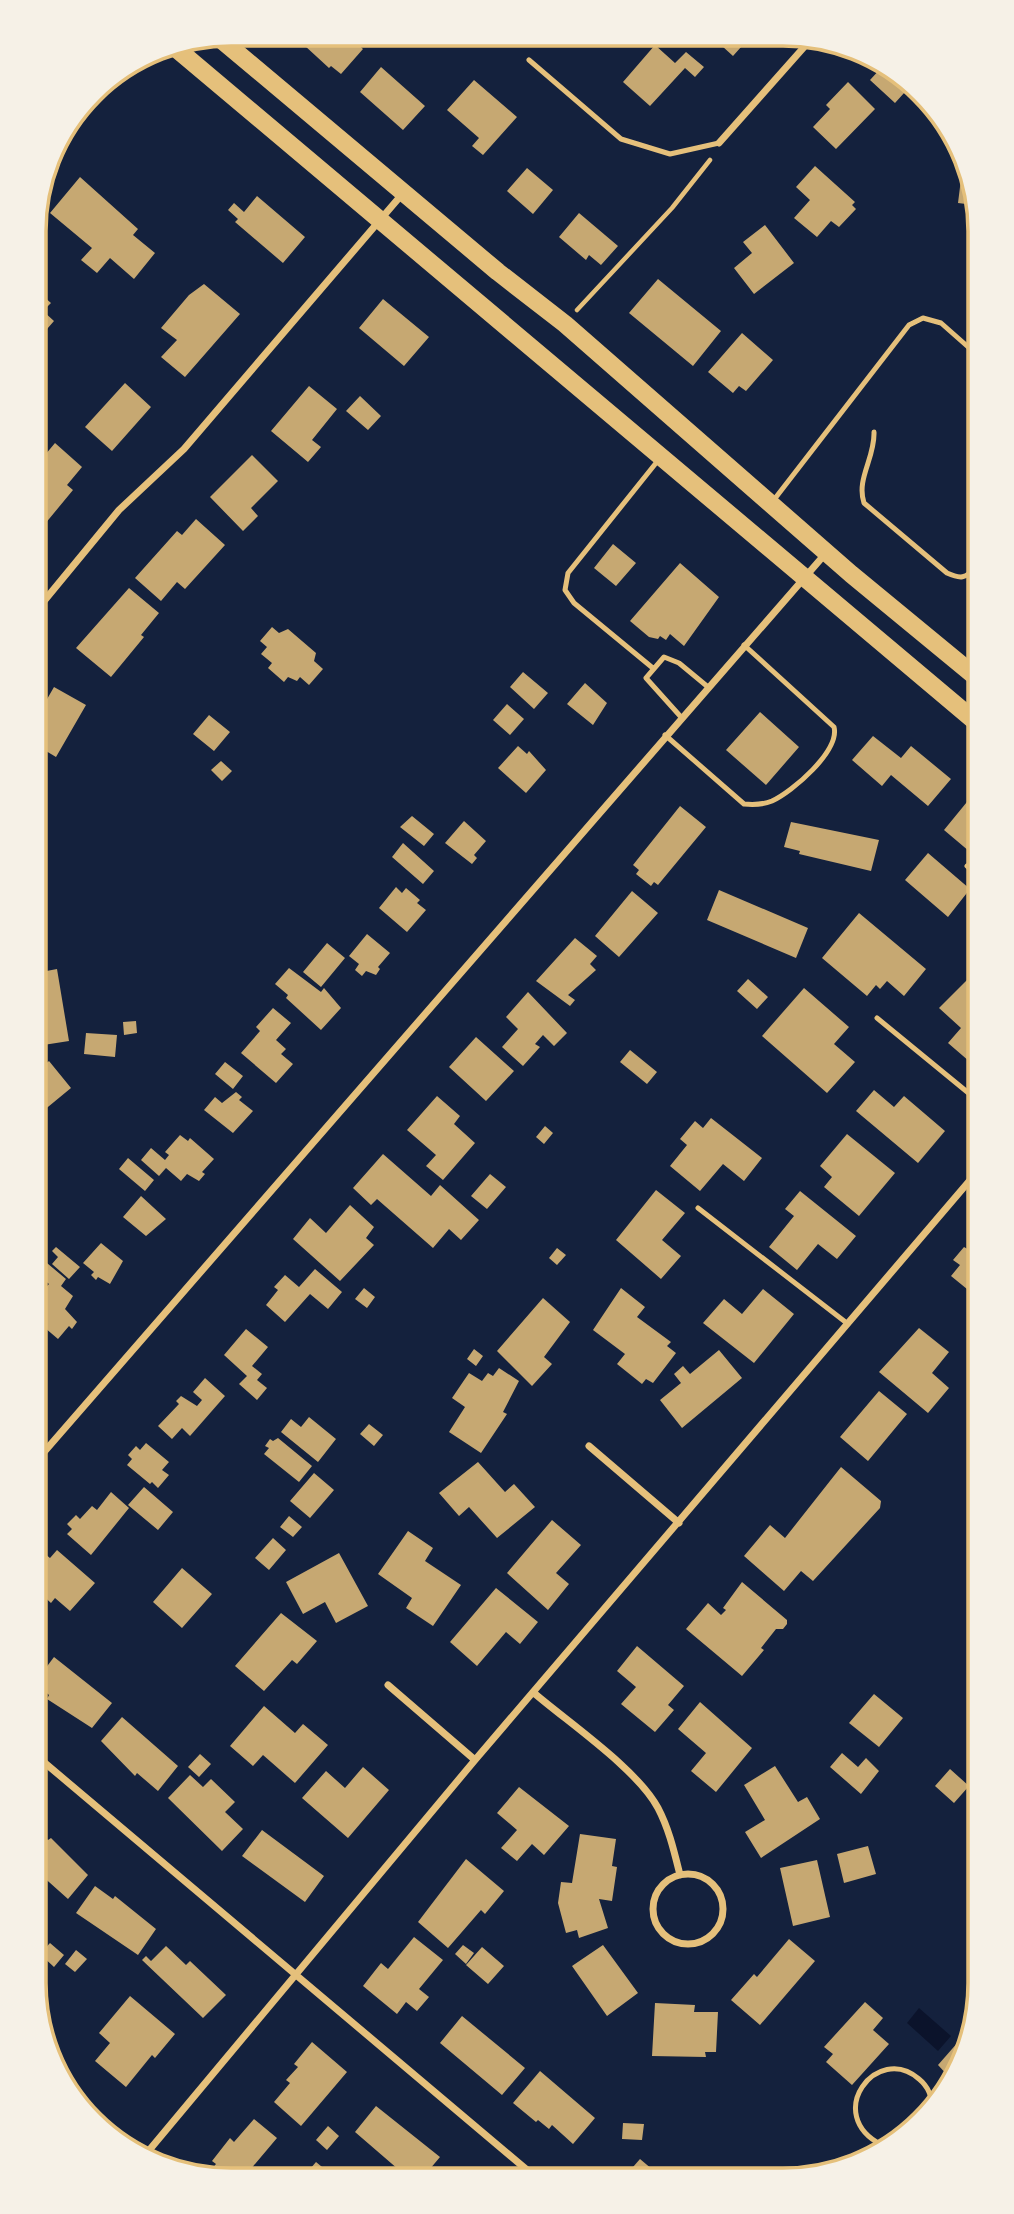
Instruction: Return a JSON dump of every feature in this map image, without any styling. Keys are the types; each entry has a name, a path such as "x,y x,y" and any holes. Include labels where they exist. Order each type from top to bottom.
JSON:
{"main road":[{"path":"229,46 498,272 565,324 827,552 968,670"},
{"path":"181,52 968,715"}],"street":[{"path":"719,143 804,47"},
{"path":"46,599 119,510 184,449 378,218 404,192"},
{"path":"46,1450 665,735 827,552"},
{"path":"150,2150 475,1760 968,1183"},
{"path":"589,1446 679,1523"},
{"path":"388,1685 475,1760"},
{"path":"534,1693 638,1781 656,1805 670,1833 680,1875"},
{"path":"46,1764 525,2168"},
{"path":"680,1875 695,1875 714,1885 723,1908 720,1925 710,1937 696,1944 680,1944 665,1936 654,1919 654,1899 665,1882 680,1875"}],"lane":[{"path":"529,60 621,139 670,154 719,143"},
{"path":"771,503 909,325 923,318 941,324 968,347"},
{"path":"874,432 875,450 860,491 864,503 947,573 958,578 968,575"},
{"path":"654,668 574,603 565,590 568,573 662,457"},
{"path":"665,735 744,804 757,805 790,791 814,767 833,745 836,735 834,727 744,645"},
{"path":"681,717 646,678 654,668 664,657 679,663 708,687"},
{"path":"877,1018 968,1093"},
{"path":"698,1208 848,1324"},
{"path":"878,2143 869,2138 855,2116 859,2090 877,2072 902,2070 914,2074 930,2096"}],"path":[{"path":"565,324 704,171 719,143"}],"water":[{"path":"919,2008 951,2036 938,2051 907,2023"}],"building":[{"path":"305,46 360,46 363,49 341,74 331,66 329,68"},
{"path":"654,46 675,63 686,52 704,67 695,77 685,68 650,106 623,82"},
{"path":"722,46 742,46 733,56"},
{"path":"381,67 425,106 403,130 360,92"},
{"path":"877,72 905,92 895,103 870,80"},
{"path":"474,80 517,117 483,155 472,146 479,138 447,110"},
{"path":"848,82 875,109 836,149 813,127 830,109 826,105"},
{"path":"815,166 855,202 852,205 856,209 839,227 831,221 817,237 794,218 810,200 796,187"},
{"path":"527,168 553,190 533,214 507,191"},
{"path":"80,177 138,229 133,235 155,253 134,279 110,258 97,273 81,260 92,248 50,213"},
{"path":"961,179 967,204 958,203"},
{"path":"257,196 305,237 283,263 235,222 238,219 228,210 234,203 244,212"},
{"path":"579,213 618,246 601,265 589,255 586,260 559,237"},
{"path":"765,225 794,263 754,294 734,268 752,253 743,242"},
{"path":"658,279 721,331 693,366 629,313"},
{"path":"204,284 240,314 185,377 161,357 177,340 161,328 189,295"},
{"path":"383,299 429,337 404,366 359,328"},
{"path":"46,314 54,321 46,330"},
{"path":"742,333 773,360 746,391 739,386 733,393 708,372"},
{"path":"125,383 151,407 112,451 85,427"},
{"path":"309,386 337,409 312,440 321,447 308,462 271,431"},
{"path":"360,396 381,416 368,430 346,411"},
{"path":"55,443 82,467 67,485 73,490 46,523 46,454"},
{"path":"252,455 278,481 251,508 258,516 243,531 210,497"},
{"path":"196,519 225,545 185,589 177,582 161,601 135,578 177,531 182,535"},
{"path":"613,544 636,563 616,586 594,568"},
{"path":"680,563 719,597 684,646 670,634 666,640 660,636 658,639 649,637 630,621"},
{"path":"129,588 159,613 141,635 144,637 111,677 76,648"},
{"path":"272,627 279,633 288,629 316,653 314,661 323,669 309,685 300,677 297,681 288,677 284,682 268,668 272,663 261,654 267,647 260,641"},
{"path":"523,672 548,693 534,709 510,687"},
{"path":"585,683 607,703 593,725 567,704"},
{"path":"54,687 86,705 56,757 46,751 46,701"},
{"path":"507,704 524,719 510,735 493,720"},
{"path":"760,712 799,747 766,785 726,750"},
{"path":"209,715 230,732 214,751 193,734"},
{"path":"873,736 901,758 911,746 951,779 928,806 891,775 882,786 852,760"},
{"path":"518,746 527,754 529,751 546,770 526,793 498,768"},
{"path":"221,761 232,771 222,781 211,770"},
{"path":"968,801 968,850 944,830"},
{"path":"680,806 706,827 658,885 654,882 651,886 636,874 639,870 633,865"},
{"path":"412,816 434,834 424,846 400,827"},
{"path":"464,821 486,841 474,855 477,858 472,864 445,843"},
{"path":"791,822 879,840 871,871 799,854 800,851 784,847"},
{"path":"403,843 434,871 423,884 392,857"},
{"path":"928,853 968,887 968,892 948,917 905,880"},
{"path":"396,887 402,893 406,888 420,900 417,903 426,910 407,932 379,908"},
{"path":"719,890 808,928 796,958 707,920"},
{"path":"632,891 658,913 619,957 595,936"},
{"path":"859,913 926,969 904,996 887,981 880,989 876,985 867,996 822,958"},
{"path":"367,934 390,953 378,967 380,969 376,975 366,971 362,976 355,970 359,964 349,956"},
{"path":"575,938 597,956 590,964 596,970 568,995 575,1000 570,1006 536,981"},
{"path":"327,943 345,958 321,987 303,972"},
{"path":"289,968 321,992 324,988 341,1008 321,1030 286,998 288,995 275,984"},
{"path":"57,969 69,1041 46,1045 46,971"},
{"path":"748,979 768,997 757,1009 737,991"},
{"path":"968,981 968,1060 948,1043 961,1028 939,1008"},
{"path":"804,988 849,1027 834,1044 855,1062 827,1093 762,1036"},
{"path":"528,992 567,1033 554,1046 543,1035 535,1044 540,1047 523,1066 502,1047 518,1029 506,1017"},
{"path":"273,1008 291,1023 276,1040 286,1049 281,1054 293,1064 276,1083 241,1053 260,1031 256,1027"},
{"path":"136,1021 137,1033 124,1035 123,1022"},
{"path":"86,1033 117,1035 115,1057 84,1054"},
{"path":"476,1037 514,1071 486,1101 449,1067"},
{"path":"630,1050 657,1072 647,1084 620,1062"},
{"path":"49,1061 71,1088 46,1109 46,1064"},
{"path":"225,1062 243,1076 233,1089 215,1074"},
{"path":"874,1090 894,1107 904,1096 945,1131 918,1163 856,1111"},
{"path":"236,1092 242,1097 239,1100 253,1111 233,1133 204,1110 215,1097 222,1103"},
{"path":"437,1096 460,1116 454,1124 475,1143 443,1180 426,1166 436,1155 407,1130"},
{"path":"711,1118 762,1158 744,1181 723,1164 700,1191 670,1166 687,1145 680,1139 695,1121 703,1128"},
{"path":"545,1126 553,1133 544,1144 536,1137"},
{"path":"847,1134 895,1173 859,1216 824,1187 832,1177 820,1166"},
{"path":"180,1135 188,1141 190,1138 214,1159 202,1172 205,1174 199,1181 187,1174 181,1181 166,1168 159,1176 141,1160 151,1148 165,1160 169,1155 165,1152"},
{"path":"383,1154 431,1196 440,1185 479,1220 461,1240 449,1229 433,1248 377,1199 371,1205 353,1188"},
{"path":"128,1158 154,1180 145,1191 119,1169"},
{"path":"490,1174 506,1187 487,1209 471,1196"},
{"path":"656,1190 685,1213 662,1240 681,1256 661,1279 616,1240"},
{"path":"800,1191 856,1236 837,1259 818,1244 797,1270 769,1247 794,1216 785,1209"},
{"path":"141,1196 166,1219 146,1236 123,1217"},
{"path":"350,1205 374,1227 366,1238 374,1245 340,1281 293,1239 310,1218 326,1233"},
{"path":"101,1243 123,1261 110,1284 98,1277 96,1280 91,1275 94,1272 83,1263"},
{"path":"56,1247 80,1267 69,1279 52,1264 58,1257 52,1251"},
{"path":"964,1247 968,1249 968,1290 951,1276 960,1265 953,1260"},
{"path":"557,1248 566,1255 557,1265 549,1258"},
{"path":"46,1262 66,1279 61,1286 73,1296 65,1309 77,1322 72,1329 69,1326 58,1339 46,1329 46,1287 49,1284 46,1282"},
{"path":"315,1269 342,1292 328,1309 310,1294 285,1322 266,1305 278,1290 274,1287 285,1275 299,1287"},
{"path":"364,1288 375,1297 367,1308 355,1299"},
{"path":"621,1288 645,1307 637,1317 671,1342 667,1346 676,1353 653,1383 646,1379 642,1384 617,1364 625,1354 593,1330"},
{"path":"763,1289 794,1314 754,1363 703,1323 724,1299 742,1314"},
{"path":"543,1298 570,1322 544,1357 552,1364 532,1386 497,1351"},
{"path":"919,1328 949,1352 932,1373 949,1388 928,1413 879,1372"},
{"path":"246,1329 268,1347 252,1366 262,1374 257,1380 267,1388 257,1400 239,1384 247,1376 224,1355"},
{"path":"474,1349 483,1356 476,1366 467,1359"},
{"path":"719,1350 742,1378 682,1428 660,1400 681,1383 674,1374 683,1366 690,1374"},
{"path":"499,1368 519,1381 503,1412 507,1414 481,1453 449,1432 465,1407 452,1398 469,1373 482,1381 488,1373 493,1376"},
{"path":"205,1378 225,1396 190,1436 182,1428 172,1439 158,1426 179,1404 176,1401 181,1396 197,1406 202,1400 193,1392"},
{"path":"879,1391 907,1414 868,1461 840,1437"},
{"path":"309,1417 336,1439 318,1462 281,1432 291,1419 301,1427"},
{"path":"369,1424 383,1435 374,1446 360,1434"},
{"path":"278,1438 312,1466 299,1482 264,1454 269,1448 265,1446 270,1439 273,1441"},
{"path":"146,1443 169,1462 162,1470 169,1475 158,1488 127,1465 132,1459 128,1455 136,1446 140,1450"},
{"path":"478,1462 505,1492 514,1484 535,1507 497,1538 469,1507 459,1516 439,1493"},
{"path":"841,1467 881,1501 880,1508 813,1581 801,1571 784,1591 744,1556 770,1525 785,1538"},
{"path":"314,1473 334,1490 310,1518 290,1501"},
{"path":"144,1487 173,1512 158,1530 128,1505"},
{"path":"111,1492 129,1508 91,1555 67,1534 72,1529 67,1524 76,1515 80,1519 92,1506 97,1510"},
{"path":"289,1516 302,1527 293,1537 280,1527"},
{"path":"552,1520 581,1545 556,1573 569,1584 548,1610 507,1573"},
{"path":"408,1531 433,1548 425,1561 461,1585 433,1626 406,1608 412,1598 378,1574"},
{"path":"273,1538 286,1550 269,1570 255,1558"},
{"path":"57,1550 95,1583 70,1611 55,1598 51,1603 46,1598 46,1555 50,1558"},
{"path":"339,1553 368,1606 336,1623 325,1602 303,1614 286,1582"},
{"path":"182,1568 212,1594 182,1628 153,1602"},
{"path":"742,1582 787,1620 787,1624 783,1629 776,1629 761,1648 764,1650 742,1676 686,1629 708,1603 721,1615"},
{"path":"496,1588 538,1622 520,1644 506,1632 477,1666 450,1642"},
{"path":"281,1613 317,1641 297,1664 292,1660 264,1691 235,1666"},
{"path":"637,1646 684,1686 668,1705 674,1710 655,1732 621,1704 636,1687 617,1671"},
{"path":"54,1657 112,1703 92,1728 47,1699 49,1695 46,1692 46,1668"},
{"path":"874,1694 903,1718 879,1747 849,1723"},
{"path":"700,1702 752,1748 716,1792 691,1771 706,1753 678,1729"},
{"path":"264,1706 295,1733 303,1724 328,1745 295,1783 263,1755 253,1766 230,1746"},
{"path":"122,1717 178,1766 158,1791 137,1773 135,1776 101,1741"},
{"path":"842,1753 858,1767 866,1758 879,1771 861,1794 830,1767"},
{"path":"200,1754 211,1764 199,1777 188,1767"},
{"path":"775,1766 798,1802 807,1797 820,1819 761,1858 745,1832 765,1820 744,1785"},
{"path":"363,1767 389,1790 348,1838 302,1798 326,1771 345,1788"},
{"path":"950,1769 968,1787 954,1803 935,1786"},
{"path":"190,1775 203,1787 211,1779 235,1802 225,1812 243,1829 222,1851 168,1798"},
{"path":"519,1787 569,1826 544,1855 532,1844 517,1861 501,1848 517,1830 497,1813"},
{"path":"262,1830 324,1876 305,1902 242,1856"},
{"path":"580,1834 616,1839 612,1866 617,1867 612,1901 599,1899 608,1928 579,1938 577,1930 566,1933 558,1903 561,1882 572,1883"},
{"path":"46,1838 51,1838 88,1875 68,1899 46,1879"},
{"path":"868,1846 876,1874 844,1883 837,1854"},
{"path":"466,1859 504,1891 485,1914 481,1910 448,1948 418,1922"},
{"path":"817,1860 830,1917 793,1926 780,1868"},
{"path":"95,1886 113,1899 115,1896 156,1929 138,1955 76,1913"},
{"path":"414,1937 443,1960 419,1989 429,1997 417,2011 406,2002 397,2014 363,1986 381,1963 388,1969"},
{"path":"789,1939 815,1961 760,2025 731,2000 754,1974 757,1977"},
{"path":"50,1943 64,1955 54,1967 46,1960 46,1947"},
{"path":"463,1945 474,1953 466,1964 455,1954"},
{"path":"603,1945 638,1993 607,2016 572,1966"},
{"path":"166,1946 186,1965 190,1961 226,1995 203,2018 142,1960 146,1956 151,1961"},
{"path":"482,1947 504,1966 488,1984 466,1965"},
{"path":"76,1950 87,1959 75,1972 65,1964"},
{"path":"130,1996 175,2034 155,2058 152,2055 126,2087 95,2061 110,2043 99,2033"},
{"path":"865,2002 883,2018 873,2030 889,2044 852,2085 826,2062 833,2054 824,2047"},
{"path":"655,2003 695,2005 694,2012 718,2012 716,2052 705,2052 706,2057 652,2056"},
{"path":"462,2016 525,2068 502,2095 440,2043"},
{"path":"959,2041 945,2073 938,2065"},
{"path":"312,2042 347,2072 301,2126 274,2102 290,2083 286,2080 298,2067 294,2064"},
{"path":"540,2071 595,2118 573,2144 552,2125 549,2129 538,2120 536,2122 513,2103"},
{"path":"376,2106 440,2157 431,2168 397,2168 355,2132"},
{"path":"254,2119 277,2138 252,2168 213,2167 216,2164 212,2161 230,2138 234,2142"},
{"path":"623,2123 644,2124 642,2140 622,2139"},
{"path":"328,2126 339,2136 327,2150 316,2140"},
{"path":"640,2159 651,2168 632,2168"},
{"path":"316,2162 323,2168 311,2168"}]}
